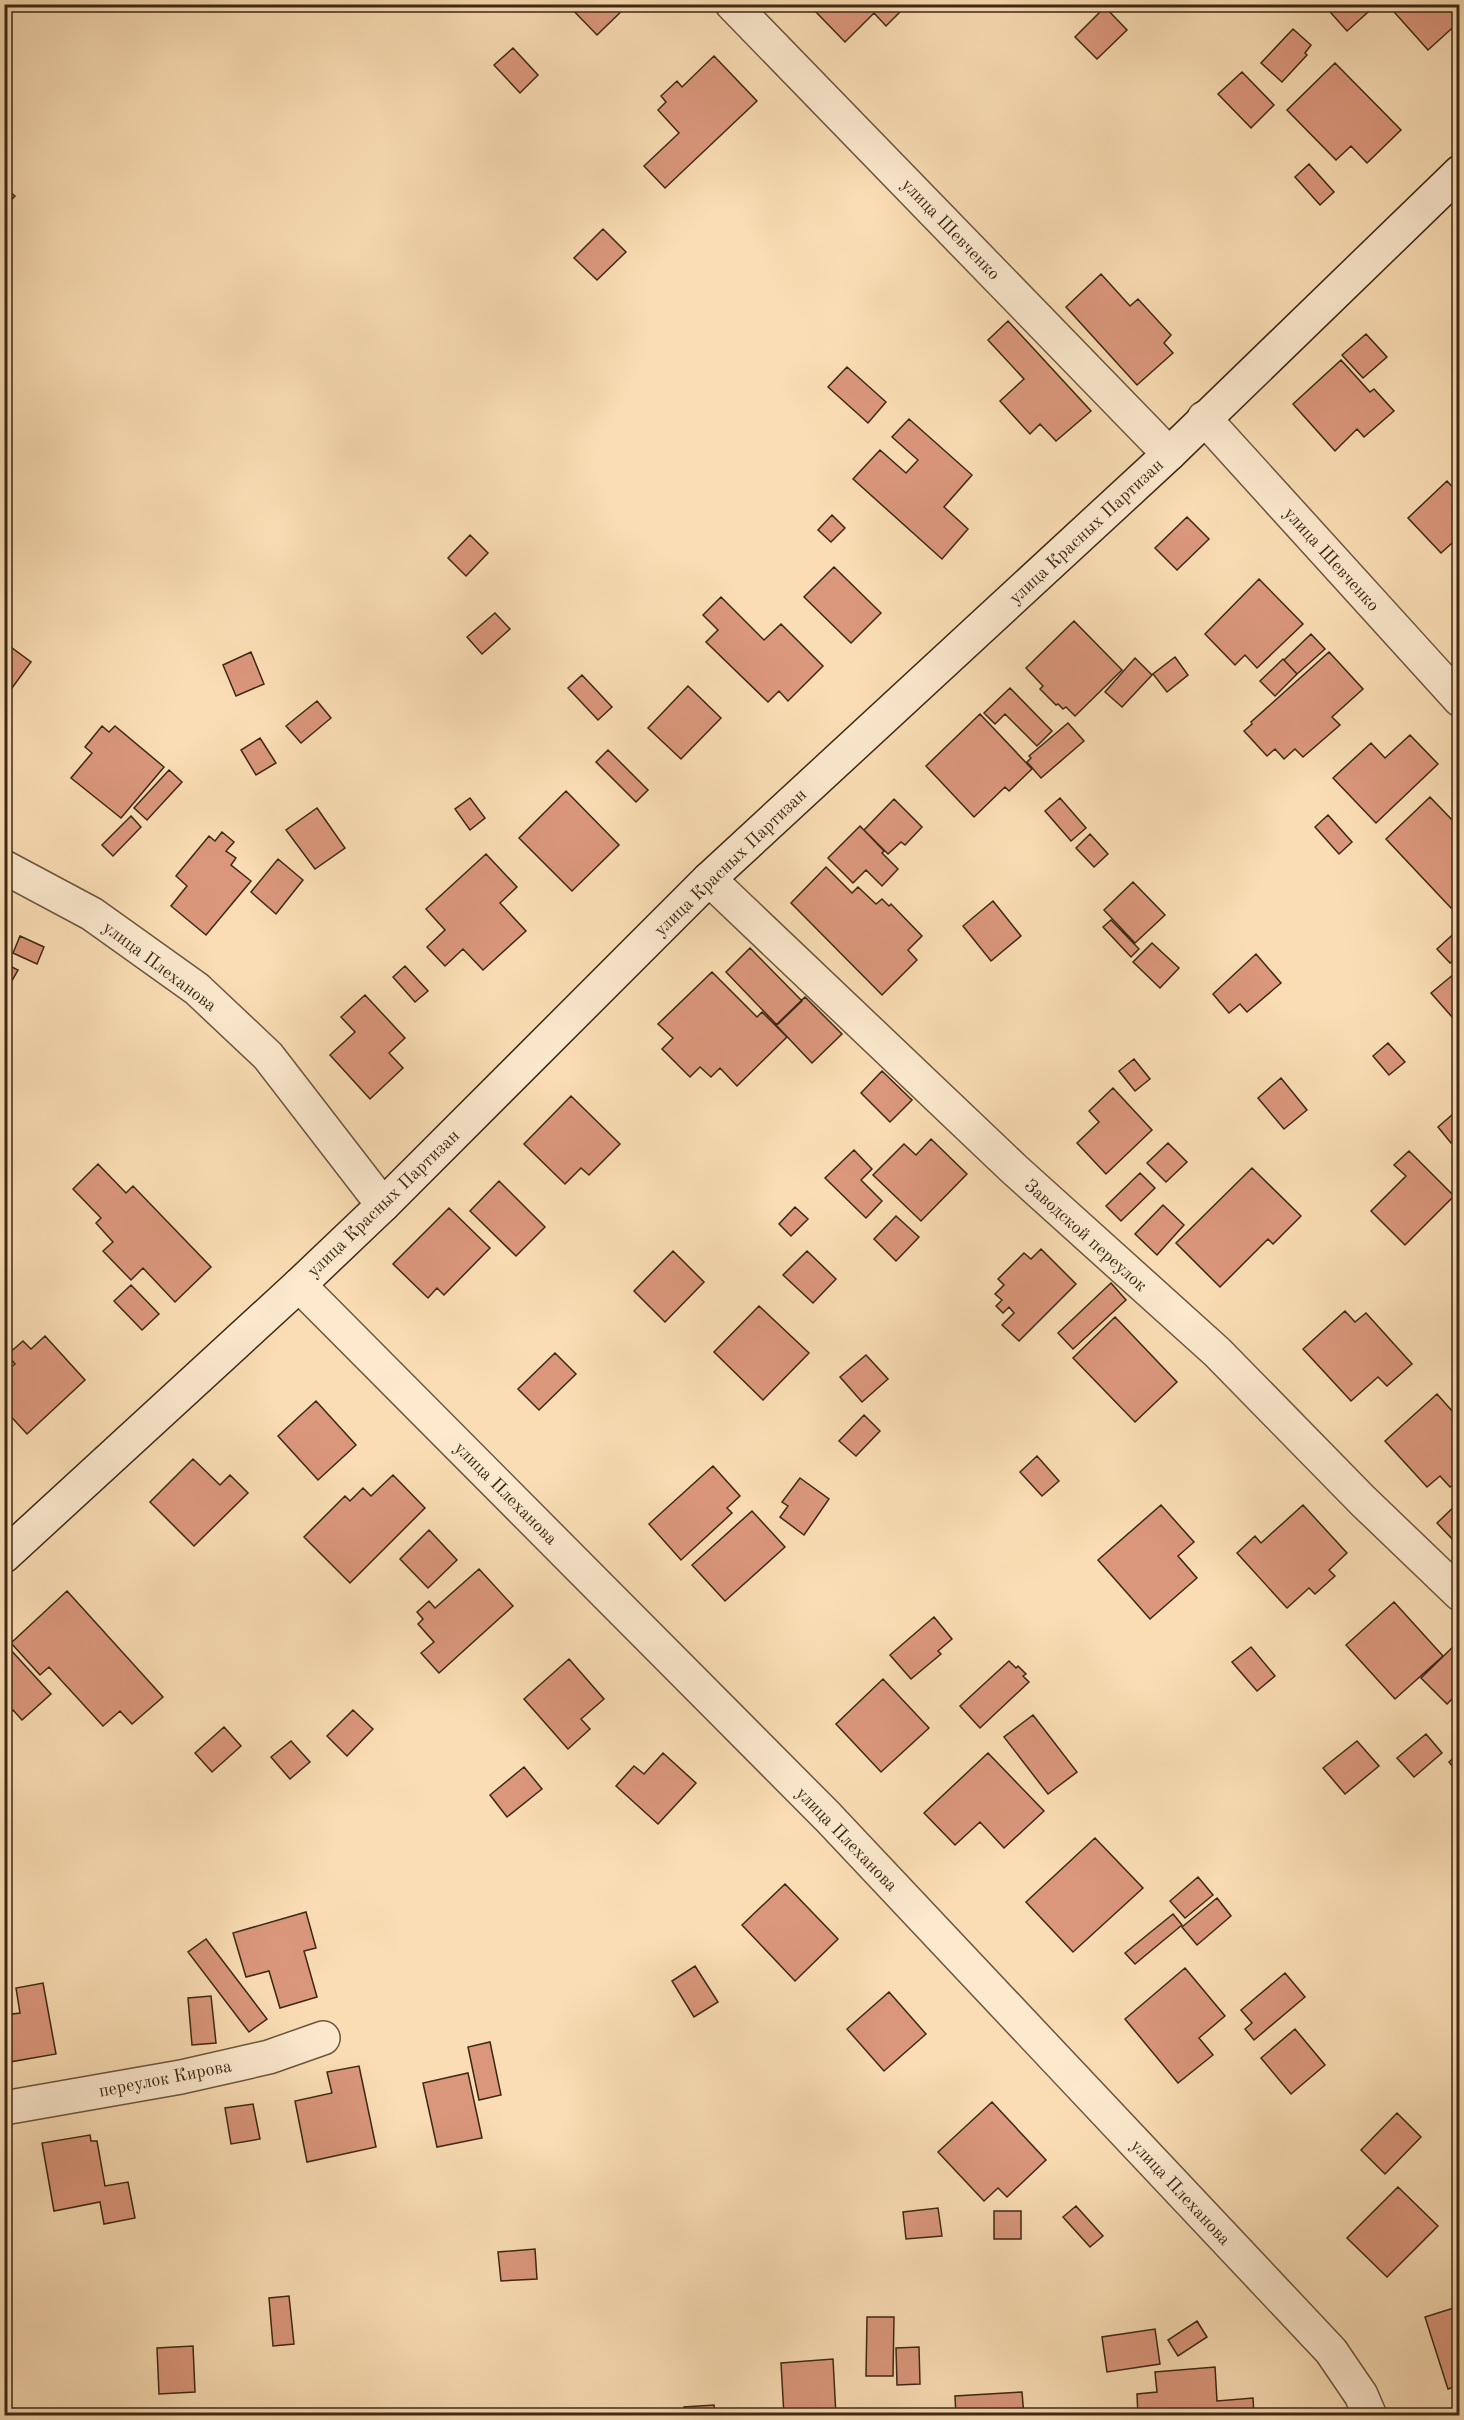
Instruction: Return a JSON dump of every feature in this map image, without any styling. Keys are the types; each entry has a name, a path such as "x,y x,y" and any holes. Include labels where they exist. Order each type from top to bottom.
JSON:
{"street":[{"name":"улица Шевченко","path":"732,4 1169,454"},
{"name":"улица Красных Партизан","path":"4,1556 299,1285 383,1205 709,879 1169,454 1460,172"},
{"name":"улица Шевченко","path":"1204,418 1460,700"},
{"name":"улица Плеханова","path":"4,867 92,914 197,989 268,1056 383,1205"},
{"name":"Заводской переулок","path":"709,879 1014,1169 1216,1352 1363,1501 1460,1594"},
{"name":"улица Плеханова","path":"299,1285 836,1826 1331,2351 1361,2395 1370,2415"},
{"name":"переулок Кирова","path":"4,2108 181,2077 269,2057 323,2038"}],"building":[{"path":"567,4 629,4 597,35"},
{"path":"822,4 908,4 886,26 874,13 845,42 815,11"},
{"path":"1323,4 1377,4 1347,31"},
{"path":"1387,4 1460,4 1460,21 1428,50"},
{"path":"1105,7 1127,30 1097,59 1075,37"},
{"path":"1293,29 1311,45 1305,53 1307,55 1282,82 1261,63"},
{"path":"513,48 538,75 520,93 494,65"},
{"path":"714,56 757,101 665,188 644,166 679,133 658,110 666,102 661,96 677,81 682,87"},
{"path":"1335,63 1401,130 1367,163 1351,146 1336,160 1287,110"},
{"path":"1242,72 1274,105 1251,128 1218,94"},
{"path":"1309,164 1334,192 1320,205 1295,177"},
{"path":"4,187 15,196 4,207"},
{"path":"603,229 626,252 597,280 574,258"},
{"path":"1101,274 1130,306 1138,299 1171,335 1164,343 1173,353 1137,385 1066,307"},
{"path":"1008,321 1091,411 1056,441 1040,424 1030,434 1000,401 1024,379 988,340"},
{"path":"1366,334 1387,357 1363,378 1342,355"},
{"path":"1341,360 1370,392 1374,389 1394,411 1364,437 1357,429 1335,451 1293,404"},
{"path":"847,367 886,402 868,423 828,387"},
{"path":"909,419 972,475 944,507 968,529 942,559 853,479 880,450 906,473 918,460 892,437"},
{"path":"1447,481 1460,495 1460,536 1441,553 1408,518"},
{"path":"832,515 845,528 831,542 818,530"},
{"path":"1187,517 1209,539 1177,570 1155,548"},
{"path":"470,535 488,553 466,576 448,558"},
{"path":"834,567 881,613 851,643 804,597"},
{"path":"1259,579 1303,624 1257,668 1245,655 1235,665 1205,634"},
{"path":"721,597 764,640 781,624 823,666 788,701 779,691 768,702 706,642 718,630 703,615"},
{"path":"495,613 510,629 482,654 467,637"},
{"path":"1074,621 1122,670 1075,716 1066,707 1063,709 1058,704 1056,705 1040,689 1043,686 1026,668"},
{"path":"1311,634 1325,649 1297,674 1284,660"},
{"path":"4,642 31,662 4,699"},
{"path":"251,652 264,684 236,696 223,665"},
{"path":"1329,652 1363,689 1332,717 1340,725 1303,757 1295,749 1284,759 1275,749 1267,756 1244,731 1252,724 1251,722"},
{"path":"1175,657 1188,675 1167,692 1153,674"},
{"path":"1135,658 1152,675 1122,707 1105,692"},
{"path":"1283,659 1297,674 1275,696 1260,681"},
{"path":"582,675 612,707 598,720 568,688"},
{"path":"688,686 721,718 681,759 648,728"},
{"path":"1010,688 1052,731 1037,746 1005,714 995,724 984,713"},
{"path":"317,701 331,718 301,743 286,726"},
{"path":"980,714 1032,769 1009,791 1005,787 974,817 926,766"},
{"path":"1068,723 1084,741 1041,778 1027,762 1031,758 1029,756"},
{"path":"102,726 109,732 115,726 164,767 121,818 71,778 92,753 85,747"},
{"path":"1410,735 1438,764 1376,823 1333,778 1371,743 1385,758"},
{"path":"260,738 276,763 256,775 241,750"},
{"path":"608,750 648,790 636,802 596,762"},
{"path":"169,770 182,782 147,820 134,808"},
{"path":"566,791 619,845 572,891 519,838"},
{"path":"1430,797 1456,824 1460,821 1460,900 1451,908 1386,839"},
{"path":"470,798 485,818 470,830 455,809"},
{"path":"1060,798 1086,828 1071,841 1045,811"},
{"path":"894,799 922,827 905,845 901,842 888,854 864,830"},
{"path":"317,808 345,848 315,869 286,830"},
{"path":"1328,815 1352,842 1339,854 1315,827"},
{"path":"131,816 141,827 113,856 102,845"},
{"path":"860,826 898,869 882,886 866,870 853,883 828,858"},
{"path":"222,832 234,842 226,851 236,858 231,865 251,881 206,935 171,906 187,886 176,876 209,836 215,841"},
{"path":"1090,834 1108,854 1094,867 1076,848"},
{"path":"486,854 517,887 500,903 526,931 483,970 463,949 445,966 427,947 445,930 426,909"},
{"path":"278,859 303,880 276,914 251,892"},
{"path":"826,867 852,893 858,887 876,904 882,899 889,906 891,904 922,936 908,950 917,960 882,995 791,903"},
{"path":"1133,882 1165,915 1135,943 1104,910"},
{"path":"993,901 1021,936 991,961 963,926"},
{"path":"1111,920 1139,949 1131,957 1103,927"},
{"path":"1460,928 1460,955 1450,963 1437,949"},
{"path":"20,936 44,947 37,964 13,953"},
{"path":"1152,943 1179,968 1160,988 1133,962"},
{"path":"750,948 802,1001 777,1025 726,972"},
{"path":"1256,954 1281,983 1247,1012 1240,1004 1229,1013 1213,994"},
{"path":"4,963 18,970 4,995"},
{"path":"405,966 428,991 415,1002 393,977"},
{"path":"1460,969 1460,1026 1431,993"},
{"path":"712,972 757,1017 762,1012 787,1037 737,1086 720,1068 711,1077 700,1067 690,1077 662,1049 673,1038 658,1024"},
{"path":"365,995 405,1038 389,1053 403,1068 370,1099 330,1055 355,1032 341,1017"},
{"path":"805,997 842,1034 812,1063 776,1025"},
{"path":"1388,1043 1405,1062 1389,1075 1373,1056"},
{"path":"1134,1059 1150,1079 1135,1091 1119,1071"},
{"path":"882,1071 912,1100 890,1122 861,1093"},
{"path":"1281,1078 1307,1110 1284,1129 1258,1098"},
{"path":"1113,1088 1152,1130 1106,1174 1077,1143 1099,1122 1089,1111"},
{"path":"571,1096 620,1144 589,1175 581,1168 565,1184 524,1144"},
{"path":"1460,1108 1460,1136 1451,1143 1438,1127"},
{"path":"931,1139 967,1174 921,1221 873,1175 904,1144 916,1155"},
{"path":"1168,1143 1187,1162 1166,1182 1147,1163"},
{"path":"854,1150 872,1169 861,1180 882,1201 866,1218 825,1178"},
{"path":"1409,1151 1454,1196 1405,1245 1371,1211 1406,1176 1394,1165"},
{"path":"98,1164 126,1193 133,1186 211,1267 175,1302 143,1268 131,1280 103,1251 113,1242 96,1223 101,1218 73,1189"},
{"path":"1252,1168 1301,1216 1273,1244 1268,1239 1220,1287 1176,1243"},
{"path":"1140,1173 1155,1188 1121,1221 1106,1206"},
{"path":"499,1181 545,1227 516,1256 470,1211"},
{"path":"1163,1205 1184,1225 1157,1255 1135,1234"},
{"path":"795,1207 808,1219 791,1236 779,1224"},
{"path":"449,1208 490,1248 444,1295 437,1288 428,1298 393,1264"},
{"path":"896,1216 919,1237 896,1261 874,1239"},
{"path":"1041,1249 1076,1284 1019,1341 1002,1325 1014,1313 1009,1307 1003,1313 996,1306 1002,1300 995,1294 1004,1285 998,1279 1024,1253 1031,1259"},
{"path":"673,1251 704,1282 665,1322 634,1291"},
{"path":"807,1251 836,1279 813,1303 783,1275"},
{"path":"1111,1283 1126,1300 1073,1349 1058,1333"},
{"path":"131,1285 159,1314 142,1330 114,1301"},
{"path":"759,1306 809,1353 763,1400 714,1352"},
{"path":"1345,1311 1355,1322 1366,1313 1412,1364 1387,1386 1378,1377 1351,1401 1303,1349"},
{"path":"1115,1317 1177,1382 1135,1422 1073,1358"},
{"path":"45,1336 85,1380 27,1434 4,1409 4,1373 15,1364 7,1355 23,1341 31,1349"},
{"path":"555,1353 576,1374 539,1410 518,1389"},
{"path":"866,1355 888,1379 862,1402 840,1377"},
{"path":"1437,1394 1453,1412 1460,1406 1460,1479 1450,1487 1440,1476 1427,1487 1385,1441"},
{"path":"316,1401 356,1445 318,1480 278,1436"},
{"path":"864,1415 880,1431 856,1456 839,1441"},
{"path":"1037,1456 1059,1481 1042,1496 1020,1472"},
{"path":"193,1459 220,1485 230,1475 248,1493 194,1546 150,1502"},
{"path":"713,1466 740,1496 727,1508 732,1513 681,1560 649,1524"},
{"path":"393,1475 425,1508 350,1583 304,1537 345,1496 350,1501 363,1488 371,1496"},
{"path":"800,1478 829,1499 804,1535 780,1517 788,1506 782,1502"},
{"path":"1460,1501 1460,1538 1455,1542 1437,1523"},
{"path":"1161,1505 1194,1542 1178,1556 1197,1578 1150,1619 1098,1560"},
{"path":"1303,1505 1347,1553 1329,1570 1335,1576 1315,1594 1309,1588 1287,1608 1237,1553 1255,1536 1261,1543"},
{"path":"752,1511 785,1547 725,1601 692,1565"},
{"path":"429,1530 457,1560 428,1588 400,1559"},
{"path":"479,1569 513,1606 439,1673 421,1653 434,1642 418,1624 423,1619 417,1612 429,1601 435,1608"},
{"path":"67,1591 163,1697 132,1724 120,1711 103,1726 49,1667 40,1675 11,1643"},
{"path":"1394,1602 1443,1656 1395,1699 1346,1645"},
{"path":"934,1617 952,1639 938,1651 941,1654 911,1679 890,1655"},
{"path":"1460,1640 1460,1691 1447,1704 1421,1678"},
{"path":"1251,1647 1275,1676 1257,1691 1232,1662"},
{"path":"9,1648 51,1694 22,1720 13,1710 4,1718 4,1652"},
{"path":"569,1659 604,1699 581,1719 590,1729 568,1749 524,1699"},
{"path":"1009,1661 1026,1674 1023,1676 1029,1682 980,1728 960,1706"},
{"path":"883,1679 929,1728 881,1772 836,1724"},
{"path":"353,1710 373,1729 347,1756 327,1736"},
{"path":"1033,1715 1077,1772 1048,1794 1004,1737"},
{"path":"224,1727 241,1746 212,1772 195,1753"},
{"path":"1426,1734 1442,1753 1414,1777 1397,1758"},
{"path":"291,1741 310,1762 290,1779 271,1757"},
{"path":"1357,1741 1379,1766 1345,1794 1323,1768"},
{"path":"1460,1752 1460,1775 1449,1762"},
{"path":"663,1753 696,1783 658,1824 616,1786 634,1766 644,1774"},
{"path":"988,1753 1044,1811 1004,1848 980,1822 955,1845 924,1813"},
{"path":"524,1767 542,1789 507,1817 490,1795"},
{"path":"1095,1838 1143,1888 1073,1952 1026,1902"},
{"path":"1198,1877 1213,1895 1185,1918 1170,1901"},
{"path":"785,1884 838,1939 795,1981 742,1925"},
{"path":"1217,1898 1231,1916 1197,1945 1182,1927"},
{"path":"306,1912 316,1948 304,1951 317,1997 280,2008 269,1971 246,1977 233,1933"},
{"path":"1173,1914 1182,1925 1135,1964 1125,1953"},
{"path":"206,1939 267,2019 249,2032 188,1952"},
{"path":"695,1966 718,2002 694,2017 672,1981"},
{"path":"1185,1968 1225,2016 1199,2038 1213,2055 1178,2083 1125,2019"},
{"path":"1285,1973 1305,1997 1254,2040 1245,2029 1252,2023 1241,2010"},
{"path":"43,1983 56,2054 4,2063 4,2015 20,2013 16,1988"},
{"path":"889,1992 926,2034 884,2071 847,2029"},
{"path":"211,1996 216,2043 192,2045 188,1998"},
{"path":"1295,2029 1325,2065 1291,2094 1261,2058"},
{"path":"490,2042 501,2095 479,2100 468,2047"},
{"path":"359,2066 376,2147 307,2162 295,2101 332,2093 327,2072"},
{"path":"468,2073 482,2138 437,2147 423,2083"},
{"path":"992,2102 1046,2160 1007,2197 998,2188 984,2201 938,2152"},
{"path":"253,2104 260,2139 231,2144 225,2108"},
{"path":"1397,2113 1421,2137 1385,2174 1361,2150"},
{"path":"90,2135 91,2141 97,2141 105,2186 128,2182 135,2218 104,2224 100,2202 54,2211 42,2143"},
{"path":"1398,2187 1438,2226 1387,2277 1347,2238"},
{"path":"1076,2206 1103,2236 1090,2247 1063,2217"},
{"path":"938,2208 942,2236 906,2239 903,2212"},
{"path":"994,2211 1021,2211 1021,2239 994,2239"},
{"path":"535,2249 537,2279 501,2281 498,2252"},
{"path":"289,2296 294,2344 273,2346 269,2298"},
{"path":"1460,2306 1460,2385 1448,2389 1425,2317"},
{"path":"867,2317 894,2317 893,2376 866,2376"},
{"path":"1197,2321 1207,2337 1178,2356 1168,2340"},
{"path":"1155,2329 1160,2364 1107,2372 1102,2337"},
{"path":"193,2346 195,2392 159,2394 157,2348"},
{"path":"919,2347 920,2384 897,2385 896,2348"},
{"path":"833,2359 836,2416 784,2416 781,2363"},
{"path":"1215,2367 1217,2401 1253,2398 1254,2416 1138,2416 1137,2394 1157,2392 1155,2372"},
{"path":"1022,2392 1024,2416 956,2416 955,2396"},
{"path":"714,2405 715,2416 685,2416 684,2407"},
{"path":"610,2410 610,2416 575,2416 575,2413"}]}
